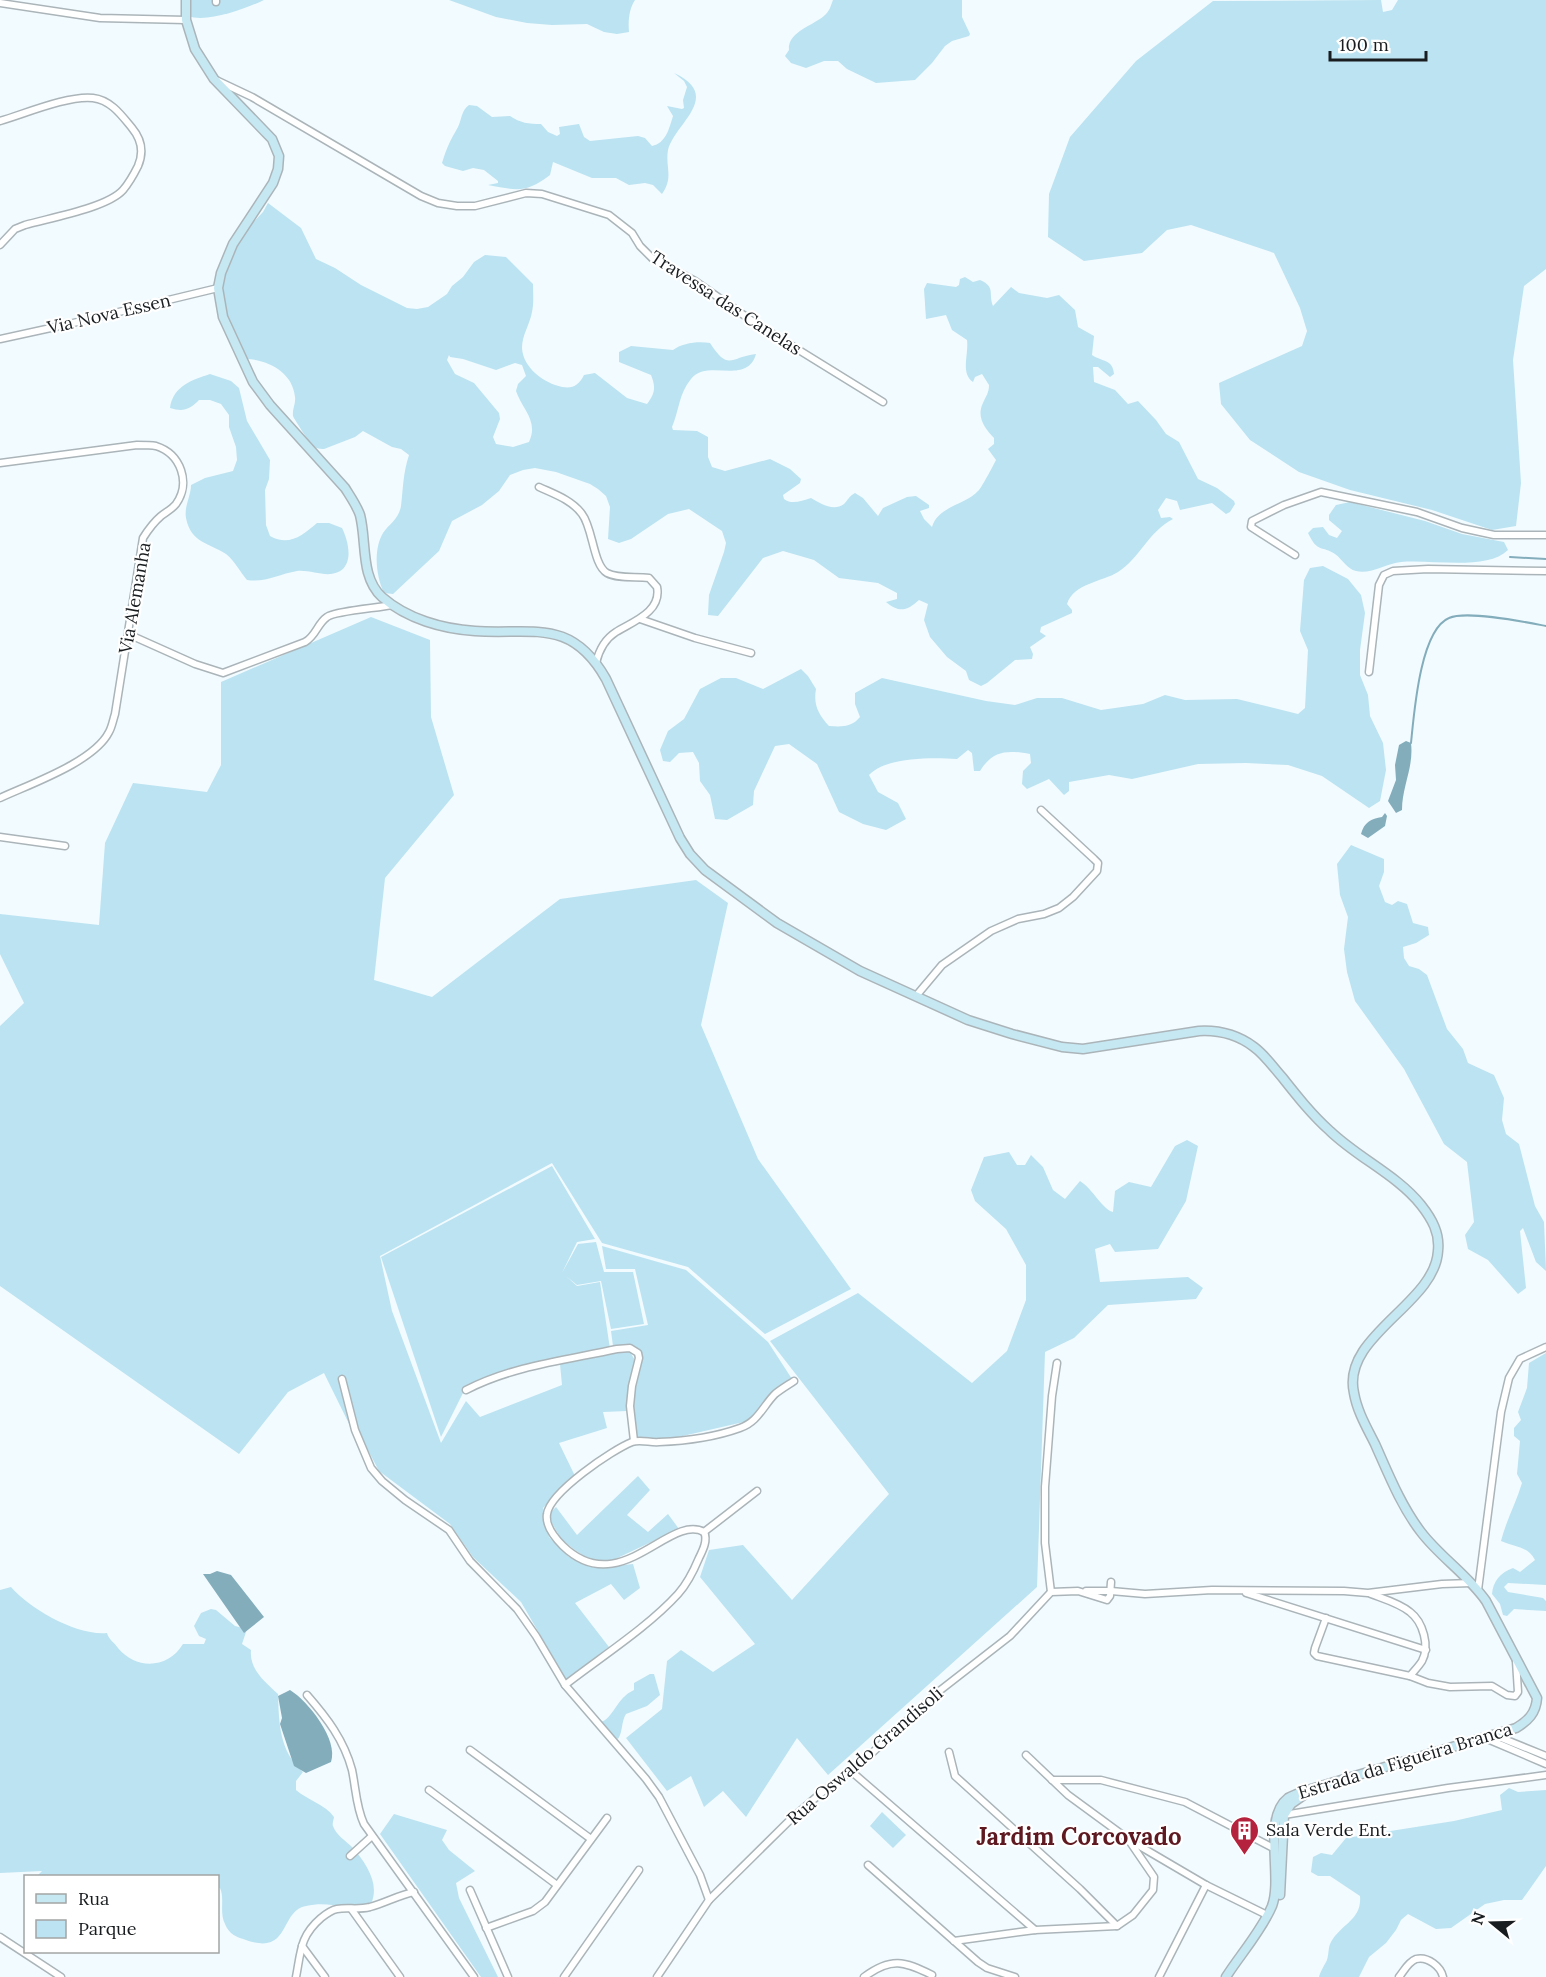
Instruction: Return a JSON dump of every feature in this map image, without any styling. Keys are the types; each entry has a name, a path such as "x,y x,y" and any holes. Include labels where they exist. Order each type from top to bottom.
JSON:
{"main road":[{"name":"Estrada da Figueira Branca","path":"186,0 186,20 195,49 214,79 267,133 279,156 278,169 273,183 233,244 221,273 218,288 223,317 253,382 270,405 345,488 360,513 371,580 380,596 392,605 430,623 453,629 477,632 537,630 549,632 572,642 596,663 606,680 680,838 690,854 705,870 777,923 813,945 860,971 990,1028 1072,1049 1093,1049 1199,1031 1232,1035 1254,1047 1263,1055 1330,1132 1413,1195 1433,1222 1438,1235 1438,1252 1434,1269 1423,1285 1364,1350 1355,1364 1352,1378 1353,1393 1397,1493 1421,1532 1478,1590 1516,1657 1537,1698 1537,1704 1531,1716 1516,1728 1301,1792 1288,1798 1275,1825 1275,1896 1267,1915 1226,1977"},
{"path":"1233,1977 1272,1917 1279,1900 1282,1883 1281,1814"}],"street":[{"path":"0,3 100,18 186,20"},
{"name":"Travessa das Canelas","path":"214,79 252,97 421,196 438,202 457,206 475,206 526,193 542,194 609,215 632,233 640,246 652,258 695,281 755,323 883,402"},
{"path":"0,121 69,100 93,98 105,101 116,110 136,133 143,149 133,176 122,191 109,200 15,229 0,244"},
{"name":"Via Nova Essen","path":"0,339 218,288"},
{"name":"Via Alemanha","path":"0,463 137,445 156,446 169,453 183,474 183,489 175,505 160,516 143,538 115,714 108,734 76,763 0,798"},
{"path":"539,487 568,500 582,513 604,571 610,575 649,578 658,590 657,597 648,612 606,641 596,663"},
{"path":"1295,555 1251,527 1252,521 1284,505 1321,492 1417,512 1462,528 1494,535 1546,535"},
{"path":"1369,672 1379,585 1384,575 1393,571 1428,569 1546,571"},
{"path":"128,634 195,664 223,673 305,642 312,638 327,617 392,605"},
{"path":"640,619 695,638 751,653"},
{"path":"916,996 942,965 991,931 1018,919 1044,914 1059,908 1073,897 1097,871 1098,863 1041,810"},
{"path":"0,837 65,846"},
{"path":"1478,1590 1502,1412 1509,1378 1520,1359 1546,1347"},
{"path":"466,1390 507,1373 630,1348 638,1353 639,1358 630,1406 634,1441"},
{"path":"1057,1363 1045,1487 1045,1543 1051,1592 1111,1591 1145,1594 1212,1590 1368,1593 1442,1584 1471,1583"},
{"path":"342,1379 355,1430 371,1468 382,1481 405,1500 448,1530 470,1561 518,1609 566,1685 646,1779 658,1797 700,1875 709,1900"},
{"path":"566,1685 650,1620 680,1593 704,1548 706,1536 704,1532 695,1528 683,1531 626,1559 603,1565 582,1559 568,1551 558,1541 547,1519 550,1505 564,1489 598,1461 634,1441 677,1441 739,1429 750,1424 776,1394 794,1381"},
{"path":"704,1532 757,1491"},
{"path":"1078,1591 1107,1600 1110,1596 1111,1582"},
{"path":"1240,1591 1426,1650"},
{"name":"Rua Oswaldo Grandisoli","path":"657,1977 709,1900 790,1821 822,1793 852,1772 938,1692 1010,1636 1051,1592"},
{"path":"1368,1593 1391,1601 1415,1616 1421,1626 1426,1650 1422,1661 1410,1676"},
{"path":"1326,1618 1315,1648 1314,1653 1317,1656 1410,1676 1428,1683 1449,1687 1492,1686 1507,1695 1515,1696 1518,1692 1516,1657"},
{"path":"307,1695 327,1718 344,1747 352,1771 359,1813 372,1836 474,1977"},
{"path":"1488,1736 1546,1756"},
{"path":"1488,1736 1546,1764"},
{"path":"470,1750 591,1839"},
{"path":"949,1752 955,1776 1080,1889 1117,1926"},
{"path":"1026,1755 1068,1795 1128,1839 1206,1885 1267,1915"},
{"path":"852,1772 1035,1930"},
{"path":"1281,1814 1448,1788 1546,1776"},
{"path":"1052,1780 1101,1780 1185,1802 1275,1849"},
{"path":"429,1790 557,1885"},
{"path":"486,1928 533,1911 545,1902 607,1818"},
{"path":"350,1856 372,1836"},
{"path":"954,1941 1035,1930 1117,1926 1133,1915 1153,1890 1155,1883 1154,1877 1128,1839"},
{"path":"868,1865 987,1968 1015,1977"},
{"path":"564,1977 639,1870"},
{"path":"1159,1977 1206,1885"},
{"path":"470,1890 508,1977"},
{"path":"296,1977 303,1939 311,1927 325,1915 341,1908 352,1910 368,1907 414,1892"},
{"path":"352,1910 400,1977"},
{"path":"1020,1917 1021,1932"},
{"path":"0,1937 24,1953"},
{"path":"302,1946 325,1977"},
{"path":"24,1953 61,1977"},
{"path":"1399,1977 1406,1966 1417,1959 1428,1960 1442,1972 1443,1977"},
{"path":"864,1977 893,1963 905,1963 932,1976"}],"green space":[{"path":"187,0 264,0 237,11 196,18 188,16"},
{"path":"449,0 635,0 629,15 629,32 617,34 604,32 587,24 552,25 496,17"},
{"path":"833,0 962,0 962,17 970,34 945,46 915,80 876,83 847,69 838,61 824,61 806,68 791,63 785,56 793,38 826,14"},
{"path":"1381,0 1383,12 1392,10 1398,0 1546,0 1546,269 1524,286 1513,360 1521,483 1516,526 1492,530 1432,510 1350,490 1299,472 1250,440 1221,404 1219,383 1302,346 1307,331 1300,308 1274,253 1191,225 1167,230 1142,253 1084,261 1048,237 1049,194 1070,137 1136,61 1213,1"},
{"path":"674,73 688,82 695,91 696,101 668,150 668,182 662,194 653,185 645,183 629,185 616,178 592,178 553,162 550,175 534,185 521,189 488,185 498,183 498,181 484,170 473,168 463,171 442,163 463,112 469,105 477,106 492,117 510,116 525,123 541,124 548,132 557,136 560,134 559,127 579,124 584,137 590,141 638,136 645,138 652,146 661,142 670,126 673,116 667,106 684,108 683,100 687,87 684,81"},
{"path":"268,203 301,228 316,259 407,308 428,307 447,294 474,262 485,255 506,257 533,284 533,309 522,343 526,362 536,374 562,387 572,387 578,384 584,375 595,373 627,398 647,404 654,390 651,375 619,362 619,352 631,346 673,350 685,344 705,342 710,343 726,360 756,354 751,363 744,368 707,371 698,373 691,379 682,396 673,430 697,431 708,437 708,457 712,467 725,471 770,459 790,469 801,479 800,483 783,495 787,501 797,502 811,498 827,506 835,507 844,504 855,493 863,498 878,516 883,508 907,497 916,496 929,505 929,508 920,511 932,527 940,514 979,490 996,460 988,449 994,444 994,438 981,418 981,408 989,385 982,374 975,377 973,382 969,378 966,368 967,340 952,330 946,315 926,319 924,289 927,283 956,287 960,279 965,277 973,282 980,280 990,288 993,306 1011,287 1019,293 1047,298 1059,295 1075,310 1078,327 1094,336 1092,355 1112,366 1114,374 1110,377 1098,367 1093,367 1094,382 1115,390 1128,404 1138,401 1166,434 1179,442 1198,479 1217,488 1235,504 1226,514 1212,503 1180,510 1177,501 1166,498 1158,510 1161,518 1173,519 1157,530 1126,566 1076,592 1067,604 1072,613 1041,627 1040,632 1046,636 1030,647 1033,654 1032,659 1015,660 981,686 969,680 966,671 947,657 930,637 924,620 928,604 919,600 907,608 895,608 886,602 897,599 897,593 878,583 839,578 814,560 783,551 763,558 718,616 708,615 709,595 726,543 722,531 689,509 668,514 631,539 619,543 608,539 610,507 606,496 590,484 556,472 535,468 510,475 499,491 482,505 452,521 439,551 393,594 384,593 379,579 378,547 383,533 400,511 409,455 363,431 355,437 324,449 314,446 293,416 295,397 290,381 271,365 247,359 233,341 218,291 241,235 263,212","holes":["449,355 496,370 515,363 522,365 526,376 518,384 516,391 531,421 532,435 529,442 513,447 496,444 493,437 500,419 499,413 474,383 455,374 447,360"]},
{"path":"210,374 231,381 239,388 247,421 270,460 269,479 265,490 266,525 270,536 290,540 317,523 329,523 342,528 347,541 348,555 344,568 339,572 327,574 297,571 266,579 247,580 226,554 201,541 192,533 186,518 191,485 205,478 233,471 237,460 236,447 229,427 229,415 221,404 210,400 199,400 186,409 170,408 179,389"},
{"path":"1350,502 1425,521 1462,534 1504,542 1508,550 1499,556 1473,562 1413,561 1367,571 1356,571 1331,551 1315,544 1308,533 1313,528 1323,527 1329,535 1337,538 1342,531 1329,520 1329,515 1336,505"},
{"path":"1323,566 1348,579 1361,595 1365,613 1360,650 1360,675 1368,695 1370,716 1383,743 1386,770 1380,801 1369,808 1322,776 1288,765 1198,764 1132,779 1109,775 1069,782 1069,791 1064,795 1049,779 1027,789 1022,784 1023,771 1031,763 1030,754 1001,753 990,759 980,771 974,771 972,753 968,750 957,759 923,758 898,762 877,769 869,775 878,792 898,803 906,819 886,830 863,824 839,812 817,764 789,744 775,746 754,791 753,805 727,820 715,819 710,795 700,781 699,763 693,752 679,753 670,762 663,761 660,750 668,731 684,719 700,689 721,678 736,678 763,689 801,669 816,689 815,700 818,709 829,726 846,726 854,723 860,717 855,704 855,693 882,678 986,701 1015,705 1037,698 1062,698 1101,710 1143,704 1165,695 1185,700 1237,699 1298,714 1305,708 1308,650 1300,631 1304,580 1310,568"},
{"path":"371,617 430,640 431,717 454,795 385,878 374,980 432,997 560,899 696,880 728,903 701,1025 758,1159 851,1289 765,1334 688,1267 602,1243 552,1163 380,1256 392,1311 441,1443 466,1401 480,1417 562,1385 560,1364 629,1350 636,1362 627,1411 603,1412 607,1428 559,1443 575,1476 543,1508 549,1537 569,1557 596,1568 633,1564 640,1588 624,1600 611,1584 575,1603 609,1647 567,1681 521,1602 473,1557 450,1524 379,1471 361,1437 345,1378 342,1375 338,1379 357,1440 324,1373 288,1392 239,1454 0,1286 0,1026 24,1003 0,954 0,914 99,925 105,843 133,783 207,792 221,765 221,682"},
{"path":"1351,845 1384,859 1384,872 1379,886 1385,902 1392,905 1398,901 1407,904 1413,923 1428,927 1429,935 1416,943 1403,947 1404,958 1409,966 1427,975 1447,1029 1463,1049 1468,1063 1494,1075 1504,1098 1502,1120 1506,1134 1519,1144 1535,1206 1544,1222 1546,1271 1536,1262 1523,1228 1520,1231 1526,1288 1518,1294 1488,1260 1468,1249 1465,1235 1474,1222 1467,1162 1444,1144 1404,1069 1355,1001 1347,972 1344,949 1348,917 1340,895 1337,864"},
{"path":"1187,1140 1198,1146 1186,1201 1158,1249 1115,1252 1110,1244 1095,1249 1100,1282 1188,1277 1203,1288 1196,1299 1108,1305 1074,1338 1045,1352 1037,1587 828,1775 797,1738 746,1817 723,1791 704,1807 691,1776 667,1791 626,1738 662,1709 667,1661 681,1650 713,1672 755,1644 700,1577 709,1550 743,1545 792,1600 889,1494 770,1341 858,1293 972,1383 1007,1351 1026,1300 1026,1265 1006,1229 975,1201 971,1190 984,1157 1009,1152 1017,1165 1025,1165 1031,1155 1043,1167 1053,1190 1065,1199 1080,1181 1105,1207 1113,1212 1115,1191 1129,1182 1151,1187 1175,1146"},
{"path":"552,1166 595,1239 577,1242 562,1273 578,1244 596,1242 604,1272 633,1272 644,1324 611,1329 601,1281 577,1285 566,1276 577,1286 600,1282 610,1349 503,1372 465,1389 441,1437 381,1257"},
{"path":"602,1246 686,1270 768,1342 792,1379 748,1421 674,1438 637,1438 634,1401 641,1367 640,1356 638,1349 628,1345 613,1346 611,1331 648,1325 635,1269 606,1269"},
{"path":"1546,1353 1546,1585 1508,1583 1504,1587 1508,1592 1543,1598 1546,1601 1546,1611 1514,1609 1507,1616 1503,1615 1500,1604 1492,1594 1496,1581 1508,1570 1513,1568 1520,1572 1535,1560 1525,1549 1501,1541 1522,1483 1517,1474 1520,1441 1514,1436 1514,1428 1521,1420 1518,1412 1527,1388 1529,1363"},
{"path":"638,1476 650,1490 627,1515 648,1532 668,1514 679,1529 611,1561 592,1561 561,1539 552,1523 550,1513 556,1507 577,1535"},
{"path":"11,1587 30,1604 68,1626 95,1633 107,1633 125,1655 143,1663 161,1662 177,1652 183,1644 204,1644 206,1639 199,1636 194,1626 201,1613 211,1609 216,1610 235,1626 247,1629 242,1644 251,1650 251,1657 259,1675 278,1694 280,1726 285,1746 295,1764 303,1772 296,1781 296,1790 321,1805 334,1817 334,1829 358,1854 372,1878 374,1895 366,1911 329,1905 306,1906 292,1916 278,1938 271,1942 260,1943 236,1936 227,1927 222,1915 219,1875 38,1875 42,1871 0,1873 0,1590"},
{"path":"654,1674 660,1695 647,1706 626,1714 620,1736 618,1739 613,1737 600,1722 608,1717 623,1698 634,1690 634,1683"},
{"path":"1509,1788 1518,1792 1546,1790 1546,1866 1522,1900 1504,1900 1485,1904 1451,1928 1436,1929 1408,1914 1401,1920 1386,1943 1369,1957 1359,1977 1319,1977 1327,1960 1331,1942 1355,1916 1360,1904 1360,1896 1330,1876 1318,1876 1311,1872 1313,1857 1321,1853 1332,1855 1346,1838 1454,1821 1502,1810 1500,1795"},
{"path":"882,1812 906,1835 893,1848 870,1826"},
{"path":"394,1814 447,1830 442,1840 449,1850 475,1871 456,1883 459,1898 498,1977 481,1977 380,1834"}],"shaded area":[{"path":"1406,741 1411,743 1411,760 1402,810 1396,813 1388,801 1396,780 1395,765 1399,745"},
{"path":"1385,813 1387,816 1385,826 1368,838 1361,834 1366,824 1382,817"},
{"path":"217,1571 231,1575 264,1617 244,1633 203,1574"},
{"path":"290,1690 305,1703 320,1722 326,1732 332,1753 331,1762 306,1773 294,1766 280,1724 282,1718 278,1696"}],"waterway":[{"path":"1510,557 1546,559"},
{"path":"1411,743 1420,674 1431,639 1439,626 1449,618 1469,615 1546,626"}],"place":[{"name":"Sala Verde Ent.","path":"1245,1856"}],"district":[{"name":"Jardim Corcovado","path":"1079,1837"}]}
